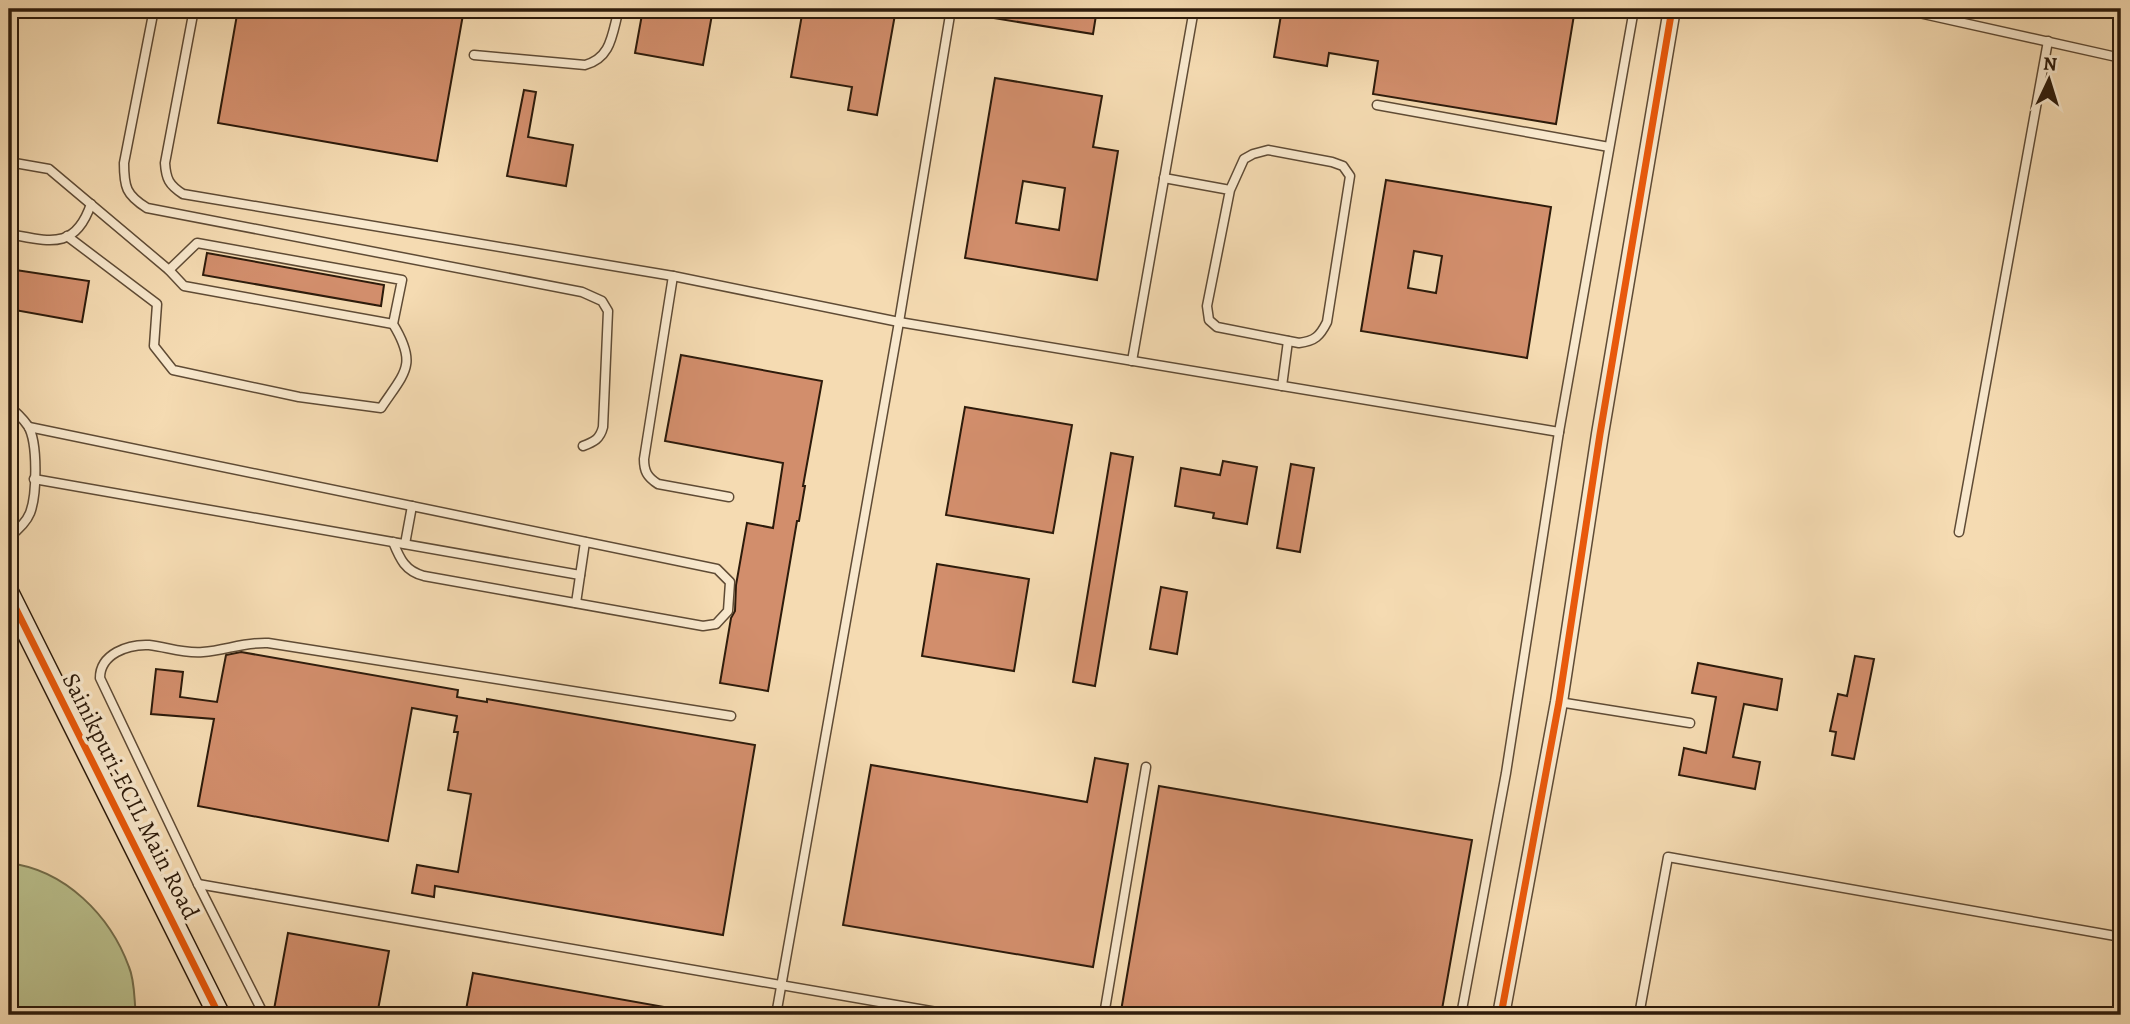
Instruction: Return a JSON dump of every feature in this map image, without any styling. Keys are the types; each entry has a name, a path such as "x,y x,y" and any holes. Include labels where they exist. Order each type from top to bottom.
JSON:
{"street":[{"path":"1501,1015 1559,702 1600,434 1672,9"},
{"name":"Sainikpuri-ECIL Main Road","path":"9,595 219,1015"}],"lane":[{"path":"154,9 124,163 124,179 131,199 147,208 582,292 601,300 608,311 603,427 594,442 583,446"},
{"path":"194,9 165,163 166,178 183,194 673,276 899,322 1559,432"},
{"path":"474,55 585,65 597,62 608,47 619,9"},
{"path":"776,1015 899,322 951,9"},
{"path":"1132,361 1194,9"},
{"path":"1461,1015 1506,773 1559,432 1634,9"},
{"path":"1901,9 2121,58"},
{"path":"1959,532 2048,41"},
{"path":"1377,105 1609,147"},
{"path":"1268,150 1332,162 1343,166 1350,176 1327,322 1321,334 1313,341 1299,343 1217,327 1209,320 1207,306 1230,190 1244,159 1268,150"},
{"path":"9,162 49,169 169,270 184,286 393,324"},
{"path":"1164,178 1230,190"},
{"path":"9,234 54,241 76,232 85,222 91,204"},
{"path":"67,236 157,304 154,346 173,370 299,397 381,408 406,370 406,345 393,324 402,280 197,243 169,270"},
{"path":"673,276 644,468 649,478 657,484 729,497"},
{"path":"1282,386 1288,341"},
{"path":"9,407 29,428 34,445 33,504 30,515 20,529 9,537"},
{"path":"29,428 718,569 730,582 728,611 716,624 703,625 414,574 402,562 393,542"},
{"path":"34,479 580,575"},
{"path":"405,544 412,506"},
{"path":"576,603 585,542"},
{"path":"264,1015 100,678 100,669 104,662 116,652 148,645 186,652 203,652 236,645 268,643 731,716"},
{"path":"1559,702 1690,723"},
{"path":"1104,1015 1146,767"},
{"path":"1639,1015 1668,857 2121,937"},
{"path":"198,884 954,1015"}],"green space":[{"path":"9,863 29,867 67,885 97,913 121,948 131,972 136,1015 9,1015"}],"building":[{"path":"238,9 464,9 437,161 218,123"},
{"path":"643,9 713,9 703,65 635,53"},
{"path":"803,9 896,9 877,115 848,110 852,87 791,77"},
{"path":"982,9 1097,9 1093,34 981,16"},
{"path":"1282,9 1575,9 1556,124 1373,94 1378,61 1329,53 1327,66 1274,57"},
{"path":"995,78 1102,96 1093,147 1118,151 1097,280 965,258","holes":["1023,181 1065,188 1059,230 1016,223"]},
{"path":"524,90 536,92 528,137 573,145 566,186 507,176"},
{"path":"1386,180 1551,207 1527,358 1361,331","holes":["1414,251 1442,256 1436,293 1408,288"]},
{"path":"207,253 384,285 381,306 203,275"},
{"path":"9,269 89,281 82,322 9,309"},
{"path":"681,355 822,381 768,691 720,683 731,618 735,611 736,585 747,523 773,528 783,463 665,441"},
{"path":"965,407 1072,425 1053,533 946,515"},
{"path":"1111,453 1133,457 1095,686 1073,682"},
{"path":"1223,461 1257,467 1247,524 1213,518 1214,513 1175,506 1181,468 1220,475"},
{"path":"1291,464 1314,468 1300,552 1277,548"},
{"path":"937,564 1029,579 1014,671 922,656"},
{"path":"1161,587 1187,592 1177,654 1150,649"},
{"path":"241,652 458,690 457,697 487,702 487,699 755,745 723,935 435,886 434,897 412,893 417,865 458,872 471,794 448,790 458,732 454,732 457,716 412,708 388,841 198,806 214,719 151,714 156,669 183,672 180,697 217,702 226,655"},
{"path":"1855,656 1874,659 1854,759 1832,755 1836,732 1830,731 1838,694 1847,696"},
{"path":"1698,663 1782,679 1777,710 1744,704 1733,757 1760,762 1755,789 1679,775 1684,748 1706,753 1716,697 1692,693"},
{"path":"1095,758 1128,764 1093,967 843,925 871,765 1087,802"},
{"path":"1159,786 1472,840 1441,1015 1148,1015 1121,1011"},
{"path":"288,933 389,951 377,1015 273,1015"},
{"path":"473,973 670,1008 669,1015 465,1015"}],"cycle path":[{"path":"1501,1015 1559,702 1600,434 1672,9"},
{"path":"9,595 219,1015"}]}
